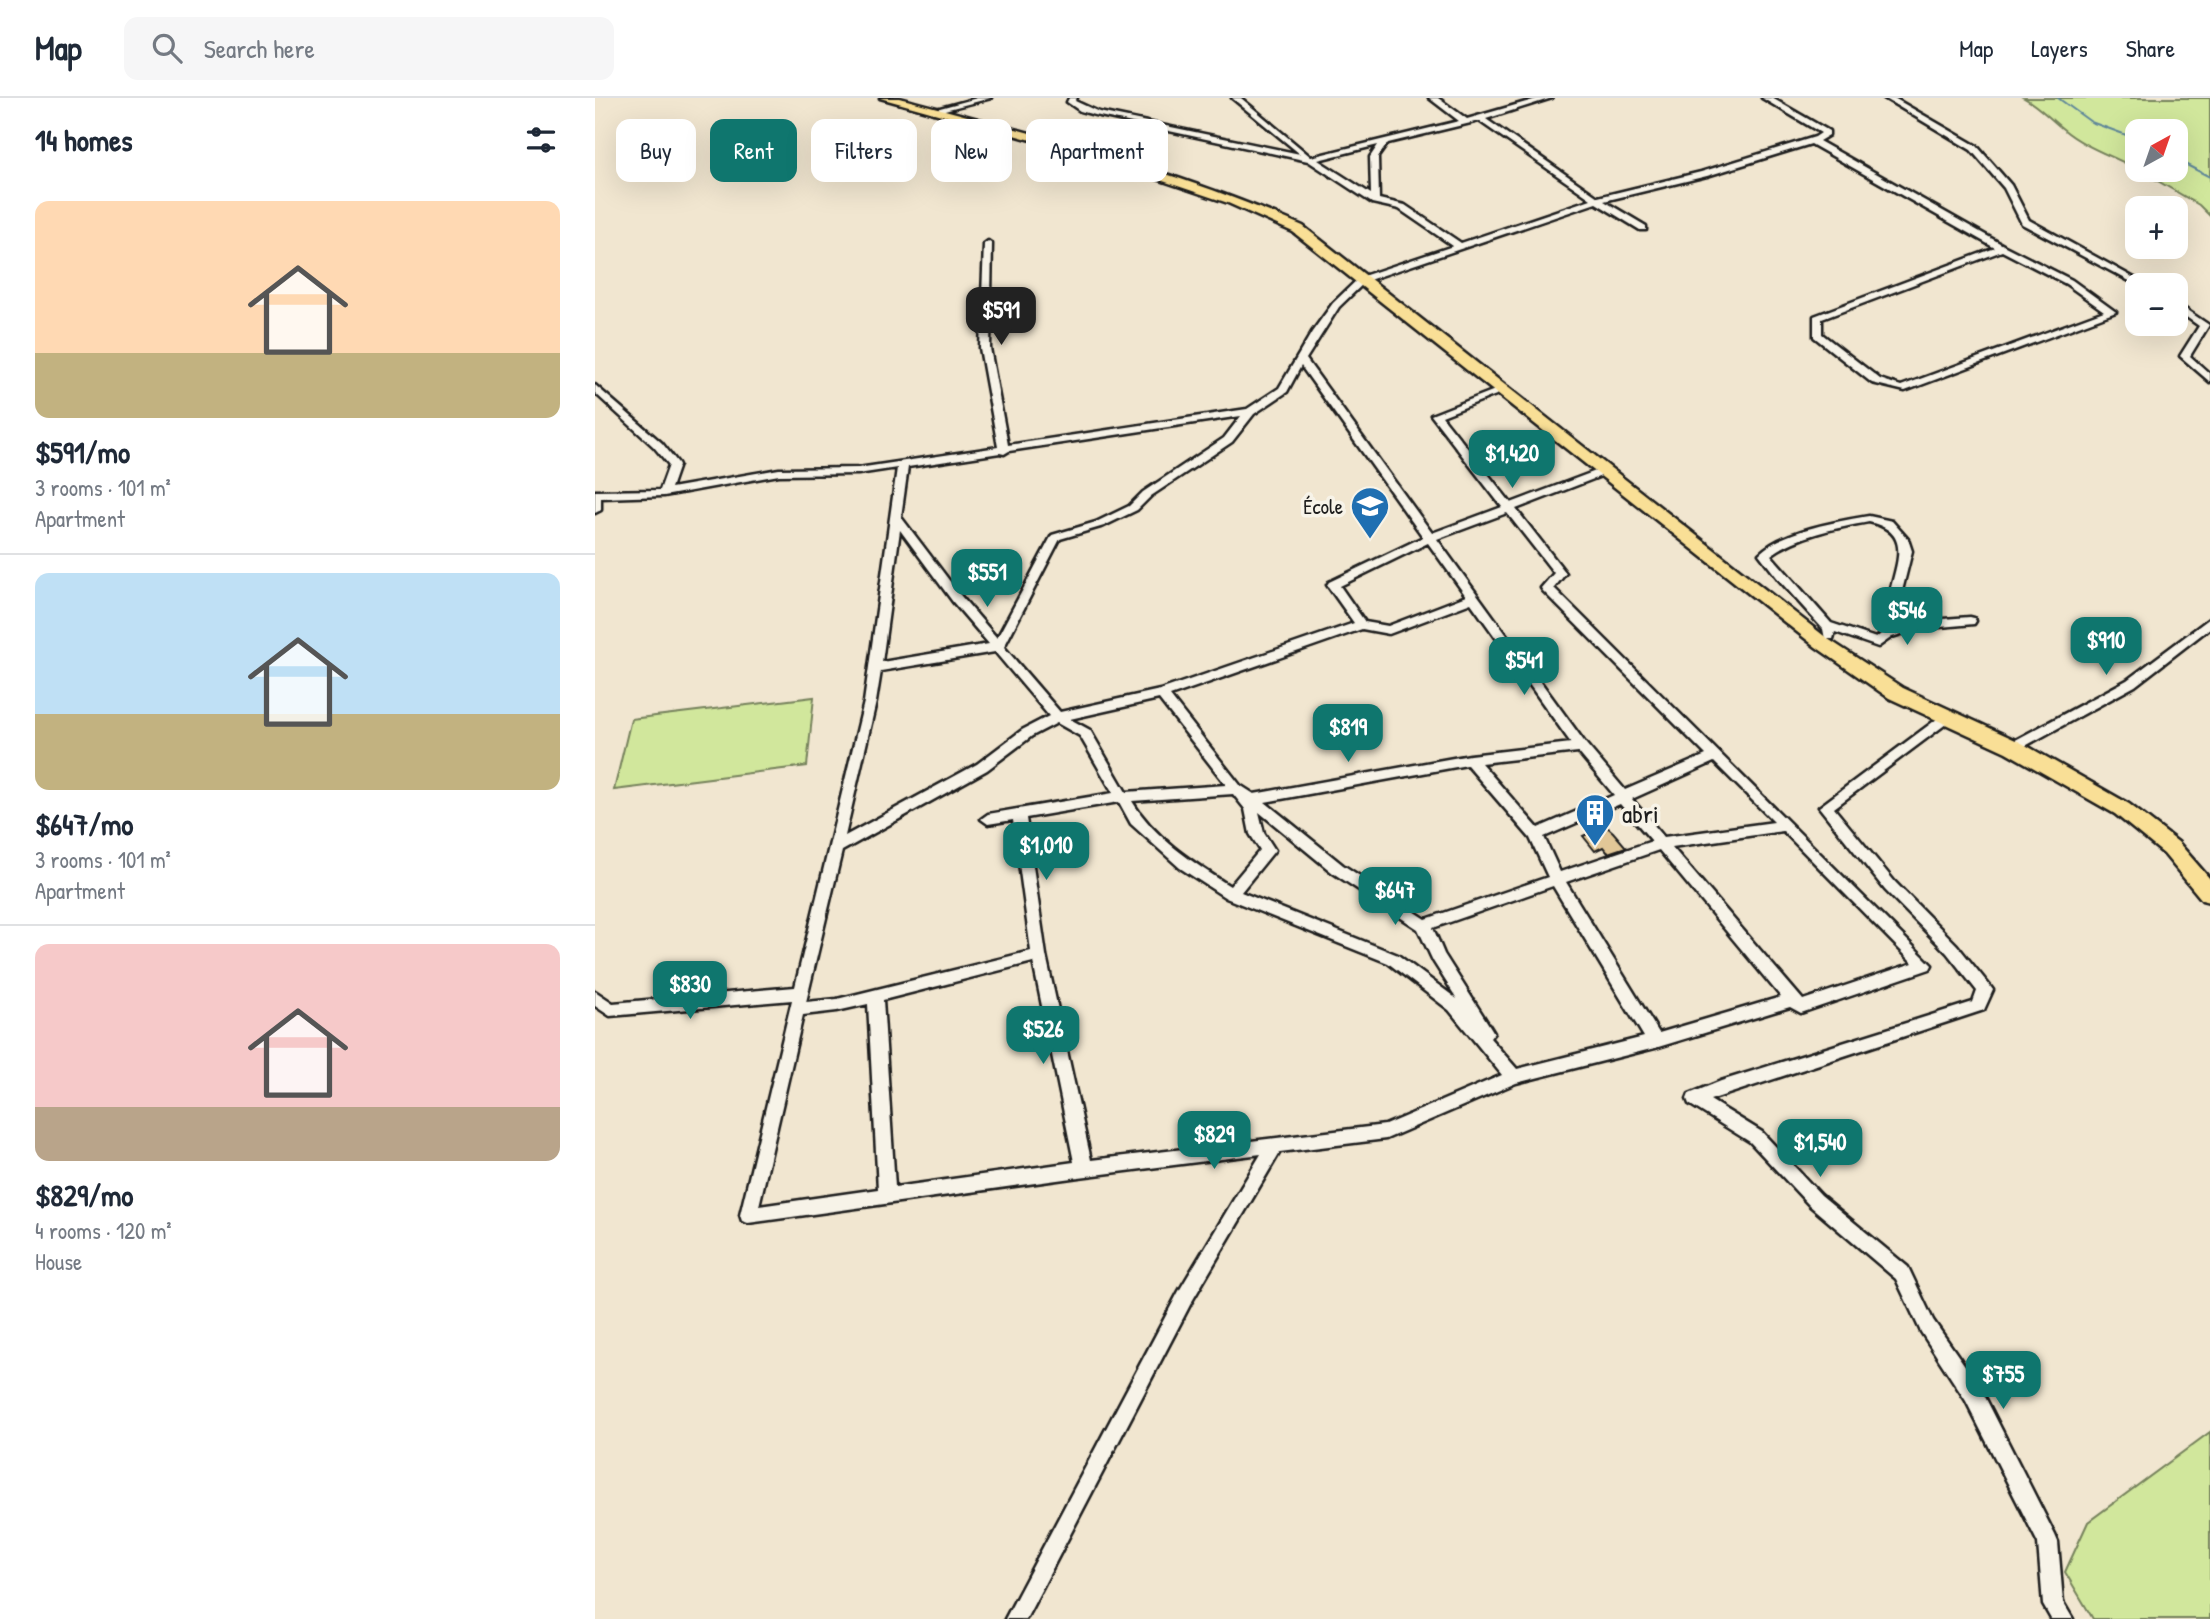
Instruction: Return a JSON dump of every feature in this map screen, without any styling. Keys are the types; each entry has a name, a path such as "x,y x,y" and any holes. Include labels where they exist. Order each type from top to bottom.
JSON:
{"main road":[{"path":"886,98 1093,153 1261,211 1308,235 1833,650 1885,687 1945,719 2013,747 2138,820 2172,848 2210,894"}],"street":[{"path":"933,111 986,98"},
{"path":"1073,98 1073,104 1091,111 1192,137 1311,159 1466,122 1548,98"},
{"path":"1236,98 1311,159 1375,201 1402,207 1460,246"},
{"path":"1433,98 1466,122"},
{"path":"998,647 1056,537 1100,524 1133,508 1146,494 1228,440 1250,412 1283,390 1336,305 1363,279 1597,200 1704,174 1826,133 1766,98"},
{"path":"1888,98 1973,148 2008,187 2025,222 2125,275"},
{"path":"1480,118 1597,200 1643,228"},
{"path":"1811,140 2001,248 2069,282 2111,312 1901,390 1876,381 1817,335 1817,318 2001,248"},
{"path":"1375,201 1374,156 1385,141"},
{"path":"988,244 985,348 1004,451"},
{"path":"2188,314 2204,325 2185,356 2210,379"},
{"path":"1301,359 1581,747 1792,1000 1801,1007 1925,965 1547,588 1560,573 1436,415 1504,390"},
{"path":"595,388 658,445 674,465 664,493"},
{"path":"595,510 596,494 664,493 779,472 858,471 1250,412"},
{"path":"904,465 870,702 748,1215 1084,1168 1386,1132 1514,1077 1655,1041 1792,1000"},
{"path":"1361,625 1333,585 1430,538 1605,471"},
{"path":"896,518 1056,717 1084,733 1136,820 1185,864 1231,894 1393,959 1454,1006 1514,1077"},
{"path":"1833,650 1829,628 1787,579 1767,563 1765,555 1777,545 1818,530 1877,519 1888,523 1902,539 1906,551 1895,595 1891,634"},
{"path":"835,849 982,768 1027,733 1056,717 1162,694 1361,625 1389,630 1473,598"},
{"path":"1829,628 1878,643 1891,634 1916,625 1970,621"},
{"path":"2013,747 2131,683 2210,622"},
{"path":"874,668 998,647"},
{"path":"1162,694 1251,808 1257,834 1268,849 1231,894"},
{"path":"1945,719 1826,807 1890,886 1952,949 1985,990 1979,1006 1721,1088 1695,1100 1756,1138 1815,1200 1902,1273 1927,1326 1968,1386 2034,1510 2048,1542 2053,1605 2063,1619"},
{"path":"1252,799 1470,760 1581,747"},
{"path":"1536,835 1716,756"},
{"path":"1470,760 1536,835 1556,878 1655,1041"},
{"path":"988,819 1120,797 1238,789 1338,869 1424,925 1438,957 1514,1077"},
{"path":"1019,814 1039,955 1084,1168"},
{"path":"1424,925 1662,843 1786,826"},
{"path":"796,1009 831,1006 1039,955"},
{"path":"595,998 610,1010 800,993"},
{"path":"875,995 887,1195"},
{"path":"1014,1619 1185,1297 1275,1146"}],"green space":[{"path":"2024,98 2210,98 2210,216 2188,196 2160,182 2188,182 2188,119 2125,119 2125,163 2080,141"},
{"path":"814,697 807,766 614,790 631,719"},
{"path":"2210,1432 2210,1619 2093,1619 2065,1572 2088,1522"}],"building":[{"path":"1606,826 1626,847 1608,853 1603,847 1595,851 1583,836"}],"waterway":[{"path":"2058,98 2091,122 2125,135"},
{"path":"2188,166 2210,177"}],"place":[{"name":"École","path":"1370,540"},
{"name":"abri","path":"1595,847"}]}
